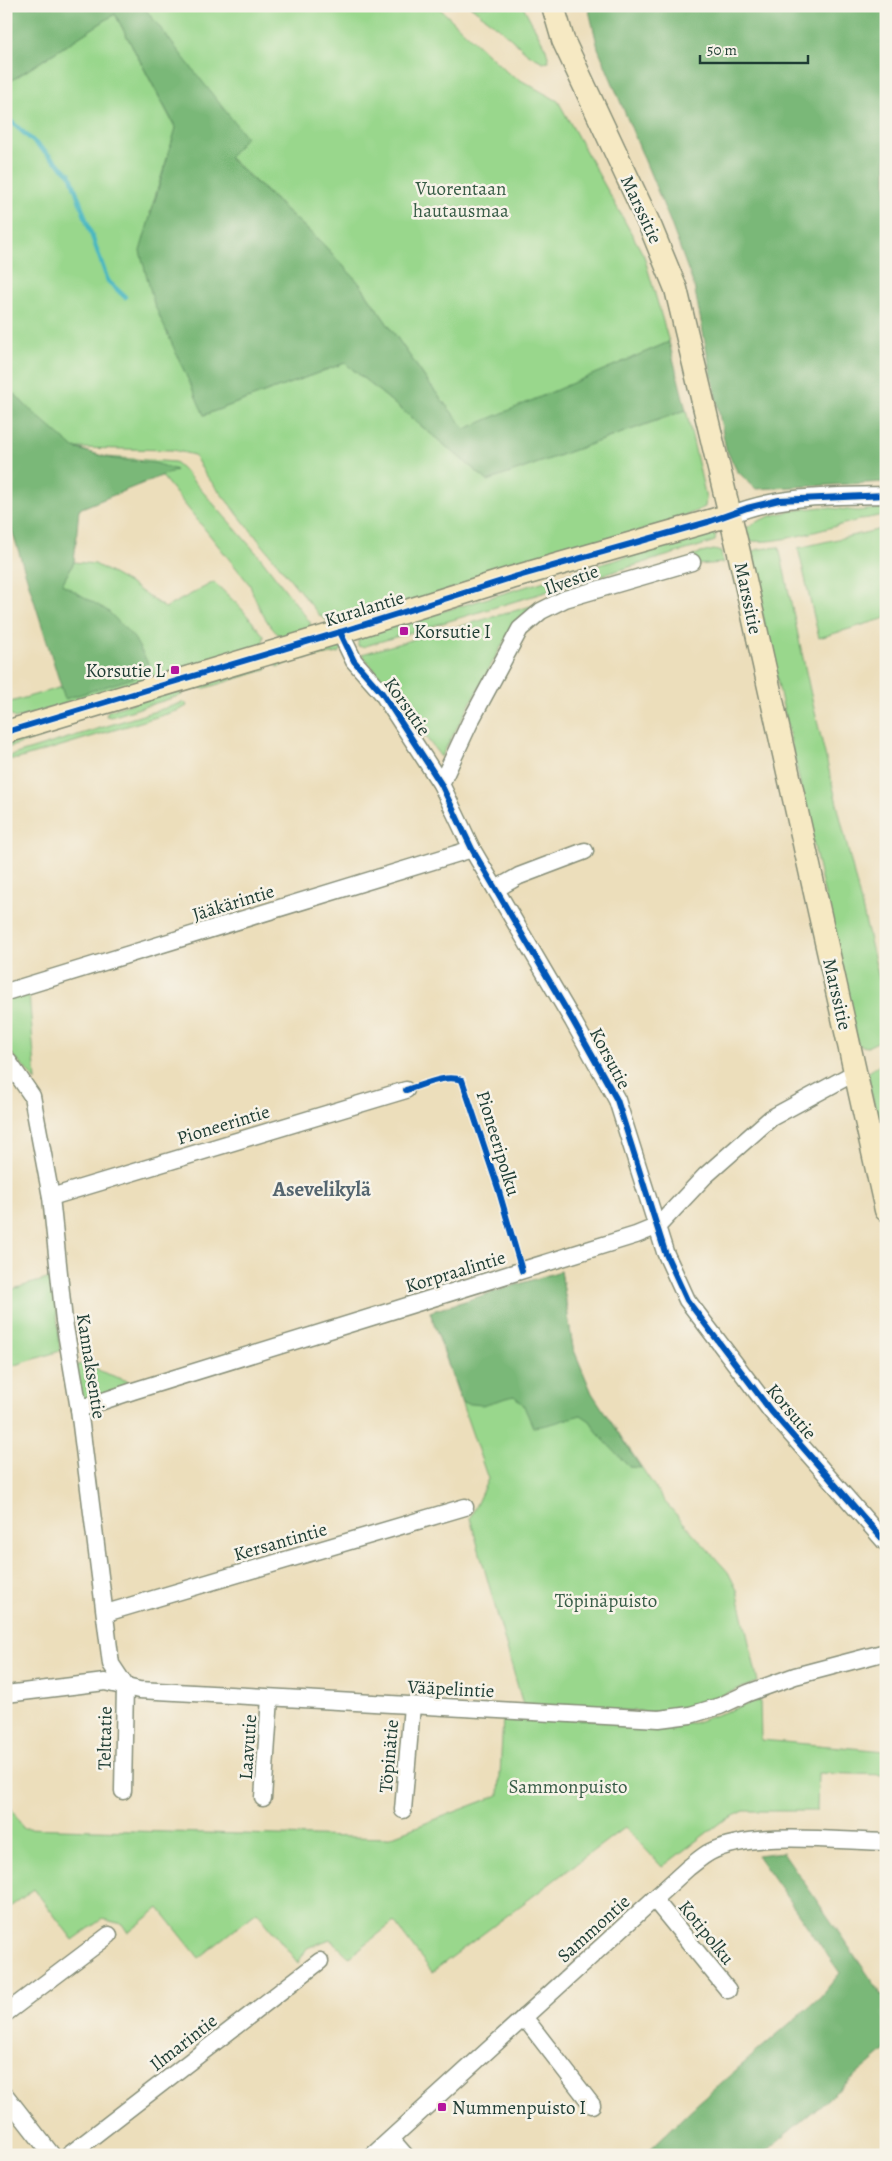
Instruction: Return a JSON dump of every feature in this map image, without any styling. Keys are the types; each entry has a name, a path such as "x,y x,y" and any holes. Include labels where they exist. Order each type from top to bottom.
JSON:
{"main road":[{"name":"Marssitie","path":"553,6 563,40 578,74 666,260 685,322 886,1210"},
{"name":"Kuralantie","path":"6,732 340,632 511,578 730,515"}],"street":[{"path":"730,515 747,508 779,500 886,495"},
{"name":"Ilvestie","path":"441,784 470,722 520,629 541,611 565,599 692,562"},
{"name":"Korsutie","path":"340,632 354,661 382,693 441,784 472,849 617,1100 665,1252 687,1300 771,1411 886,1543"},
{"name":"Jääkärintie","path":"6,992 472,849"},
{"path":"496,888 520,876 585,851"},
{"name":"Kannaksentie","path":"6,1058 32,1096 51,1197 64,1321 79,1409 111,1664 125,1685"},
{"name":"Korpraalintie","path":"79,1409 636,1236 658,1226 705,1176 771,1118 856,1072"},
{"name":"Pioneerintie","path":"51,1197 406,1090"},
{"name":"Kersantintie","path":"106,1613 465,1507"},
{"name":"Vääpelintie","path":"6,1694 106,1682 125,1685 139,1690 658,1718 690,1715 720,1706 748,1693 795,1676 886,1652"},
{"name":"Telttatie","path":"123,1791 125,1685"},
{"name":"Laavutie","path":"263,1798 270,1698"},
{"name":"Töpinätie","path":"404,1810 412,1706"},
{"name":"Sammontie","path":"373,2155 688,1868 709,1852 750,1841 771,1839 886,1842"},
{"name":"Kotipolku","path":"654,1899 728,1990"},
{"path":"6,2013 109,1935"},
{"name":"Ilmarintie","path":"69,2155 320,1961"},
{"path":"524,2018 592,2105"},
{"path":"6,2096 52,2155"},
{"path":"391,2139 405,2155"}],"green space":[{"path":"6,6 143,6 246,137 229,158 323,244 359,283 430,385 465,429 669,342 686,410 488,481 345,363 204,415 154,304 140,251 176,128 115,14 6,84"},
{"name":"Vuorentaan hautausmaa","path":"143,6 437,6 508,73 558,101 644,256 669,342 465,430 430,385 359,283 323,244 229,157"},
{"path":"470,6 523,6 546,49 549,61 543,62 528,54"},
{"path":"588,6 886,6 886,482 756,489 737,471 726,449 694,286 670,221 598,48"},
{"path":"115,14 176,129 150,213 204,415 345,363 488,481 686,410 706,498 705,507 681,518 334,625 320,616 205,474 194,455 173,450 76,448 106,457 175,462 182,468 260,557 310,622 311,629 295,640 282,637 272,628 258,606 250,585 161,475 79,509 6,524 6,447 26,406 6,385 6,84"},
{"path":"6,385 26,406 74,448 113,459 155,463 176,470 79,509 74,562 62,584 108,611 134,638 153,672 65,699 10,524 6,524"},
{"path":"822,507 857,511 886,508 886,515 795,537 760,541 746,540 745,529 763,519 792,511"},
{"path":"886,528 886,618 819,638 798,548"},
{"path":"710,532 716,534 715,541 362,647 358,646 358,640 370,633"},
{"path":"779,547 813,704 886,1007 886,1038 867,1047 858,1045 749,553 759,549"},
{"path":"714,550 721,552 723,563 696,565 693,555"},
{"path":"74,562 95,564 132,585 165,608 214,582 241,608 264,636 263,644 15,719 8,712 7,703 62,687 65,699 75,592 62,584"},
{"path":"535,605 514,623 441,757 362,654"},
{"path":"336,645 342,649 339,653 301,659 277,667 275,660"},
{"path":"264,663 268,666 265,670 202,689 200,687 204,680"},
{"path":"180,688 182,695 111,717 106,716 108,711"},
{"path":"185,702 187,706 180,710 18,759 7,759 6,757"},
{"path":"38,732 43,737 6,748 6,742"},
{"path":"29,993 36,1081 6,1048 6,999"},
{"path":"885,1064 886,1148 870,1089 868,1072 875,1067"},
{"name":"Töpinäpuisto","path":"561,1271 573,1348 592,1394 665,1502 728,1572 737,1590 758,1682 689,1707 655,1712 523,1705 470,1518 488,1479 430,1312"},
{"path":"561,1271 573,1348 592,1393 641,1468 629,1467 600,1436 590,1421 581,1415 533,1427 523,1404 514,1396 482,1405 462,1403 430,1312"},
{"path":"54,1277 60,1351 6,1368 6,1291"},
{"path":"87,1363 102,1372 128,1381 133,1391 79,1409 73,1366"},
{"name":"Sammonpuisto","path":"760,1700 761,1740 886,1751 886,1775 818,1773 817,1811 744,1811 721,1822 662,1867 625,1827 432,1972 394,1922 349,1957 330,1939 307,1948 298,1963 257,1912 199,1958 159,1908 128,1933 122,1924 102,1919 73,1940 34,1889 6,1910 6,1799 23,1828 387,1838 499,1795 503,1717 693,1723"},
{"path":"783,1852 882,1995 886,1994 886,2050 761,2155 644,2155 697,2104 820,1997 840,1973 757,1855"}],"waterway":[{"path":"6,117 70,174 108,281 125,297"}],"cycle path":[{"path":"6,732 340,632 511,578 708,522 747,508 779,500 886,495"},
{"path":"340,632 354,661 382,693 441,784 472,849 617,1100 665,1252 687,1300 771,1411 886,1543"},
{"name":"Pioneeripolku","path":"406,1090 441,1079 462,1080 498,1188 522,1271"}],"place":[{"name":"Korsutie I","path":"404,631"},
{"name":"Korsutie L","path":"175,670"},
{"name":"Nummenpuisto I","path":"442,2107"}],"district":[{"name":"Asevelikylä","path":"322,1189"}]}
